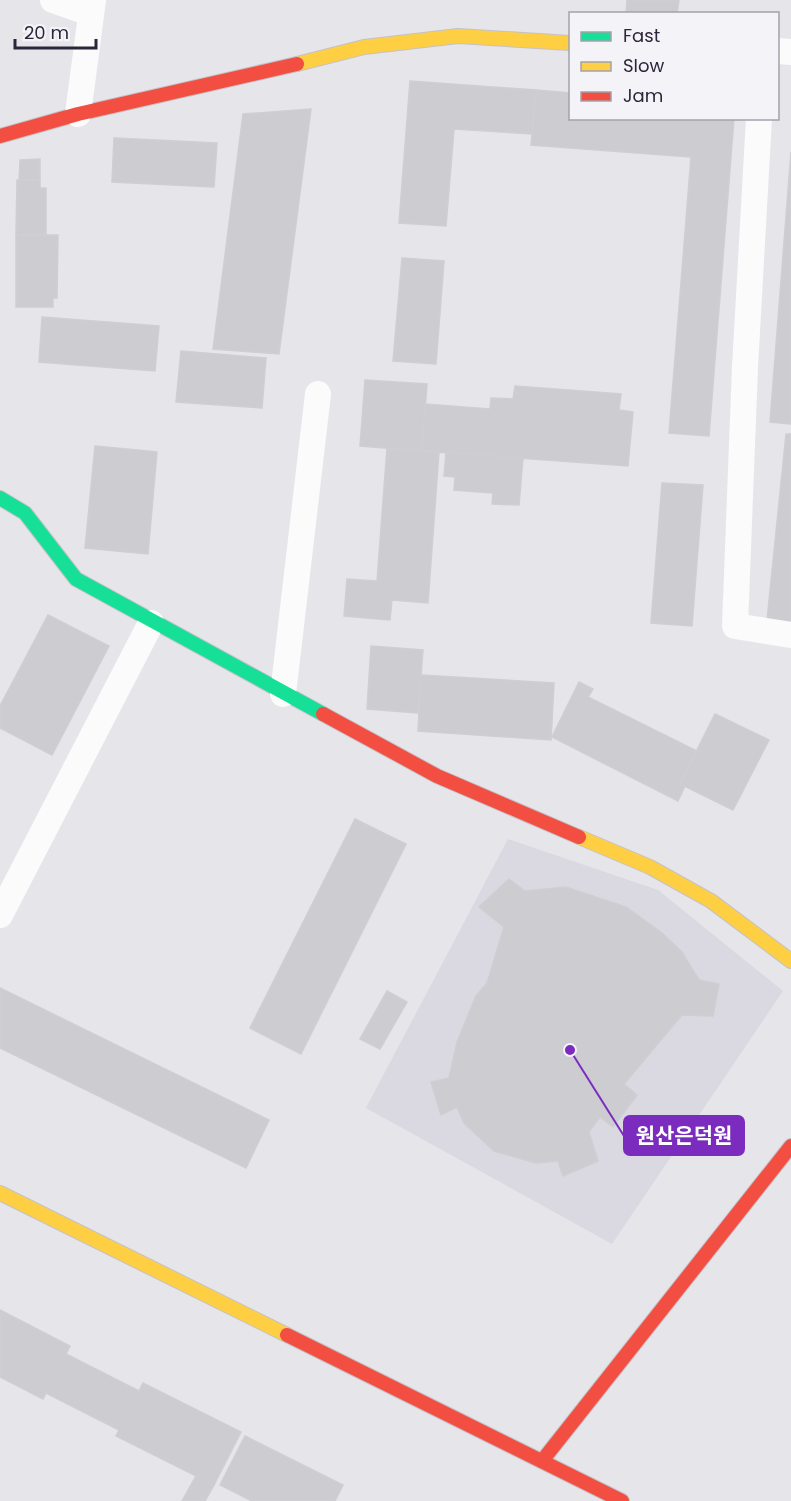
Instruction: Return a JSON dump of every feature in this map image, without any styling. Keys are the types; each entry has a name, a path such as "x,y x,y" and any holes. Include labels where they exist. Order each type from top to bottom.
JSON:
{"street":[{"path":"53,0 92,6 78,114"},
{"path":"0,136 78,114 263,73 364,47 458,36 569,43"},
{"path":"759,120 745,366 735,626 791,635"},
{"path":"283,694 318,394"},
{"path":"0,498 25,513 76,579 151,623 437,776 650,867 711,901 791,961"},
{"path":"0,915 151,623"},
{"path":"542,1461 791,1146"},
{"path":"0,1193 622,1501"}],"shaded area":[{"path":"508,839 658,890 783,991 612,1244 366,1108"}],"building":[{"path":"627,0 679,0 677,12 626,12"},
{"path":"410,81 536,90 532,134 454,129 446,226 399,223"},
{"path":"536,90 569,93 569,120 734,120 709,436 669,433 691,157 531,145"},
{"path":"311,109 279,354 213,349 243,114"},
{"path":"114,138 217,143 214,187 112,182"},
{"path":"791,152 791,424 770,422"},
{"path":"40,159 40,180 19,181 20,160"},
{"path":"17,180 40,180 40,188 46,188 46,235 16,235"},
{"path":"16,235 58,235 57,298 53,298 53,307 16,307"},
{"path":"402,258 444,261 436,364 393,361"},
{"path":"42,317 159,326 155,371 39,362"},
{"path":"181,351 266,358 262,408 176,402"},
{"path":"365,380 427,384 422,451 360,446"},
{"path":"515,386 621,394 619,410 633,412 628,466 422,451 425,404 490,409 491,398 513,399"},
{"path":"786,434 791,434 791,632 766,630"},
{"path":"95,446 157,452 148,554 85,548"},
{"path":"387,448 439,452 428,603 392,600 390,620 344,616 347,579 377,581"},
{"path":"446,452 523,458 519,505 492,504 493,493 454,490 455,477 444,476"},
{"path":"662,483 703,485 692,626 651,623"},
{"path":"48,615 109,646 52,755 0,728 0,706"},
{"path":"371,646 423,650 418,713 367,709"},
{"path":"421,675 554,683 551,740 418,731"},
{"path":"579,682 593,689 588,697 697,751 680,784 685,786 678,801 552,737"},
{"path":"715,714 769,740 733,810 680,784"},
{"path":"355,819 406,844 301,1054 250,1028"},
{"path":"509,879 525,891 566,887 626,907 662,933 682,952 699,980 719,984 713,1016 682,1015 624,1084 637,1095 613,1127 600,1117 589,1132 598,1161 563,1176 558,1161 536,1163 494,1151 464,1123 457,1107 441,1115 431,1082 449,1078 457,1042 476,996 487,983 504,927 479,907"},
{"path":"0,988 269,1120 246,1168 0,1048"},
{"path":"387,991 407,1002 380,1049 360,1039"},
{"path":"0,1310 70,1346 66,1354 139,1391 143,1383 241,1432 214,1485 116,1436 119,1430 46,1393 43,1399 0,1377"},
{"path":"245,1436 343,1485 335,1501 252,1501 220,1485"},
{"path":"196,1476 214,1485 205,1501 182,1501"}],"traffic: fast":[{"path":"0,498 25,513 76,579 323,714"}],"traffic: slow":[{"path":"297,64 364,47 458,36 569,43"},
{"path":"579,837 650,867 711,901 791,961"},
{"path":"0,1193 287,1335"}],"traffic: jam":[{"path":"0,136 78,114 297,64"},
{"path":"323,714 437,776 579,837"},
{"path":"542,1461 791,1146"},
{"path":"287,1335 622,1501"}],"place":[{"name":"원산은덕원","path":"570,1050"}]}
